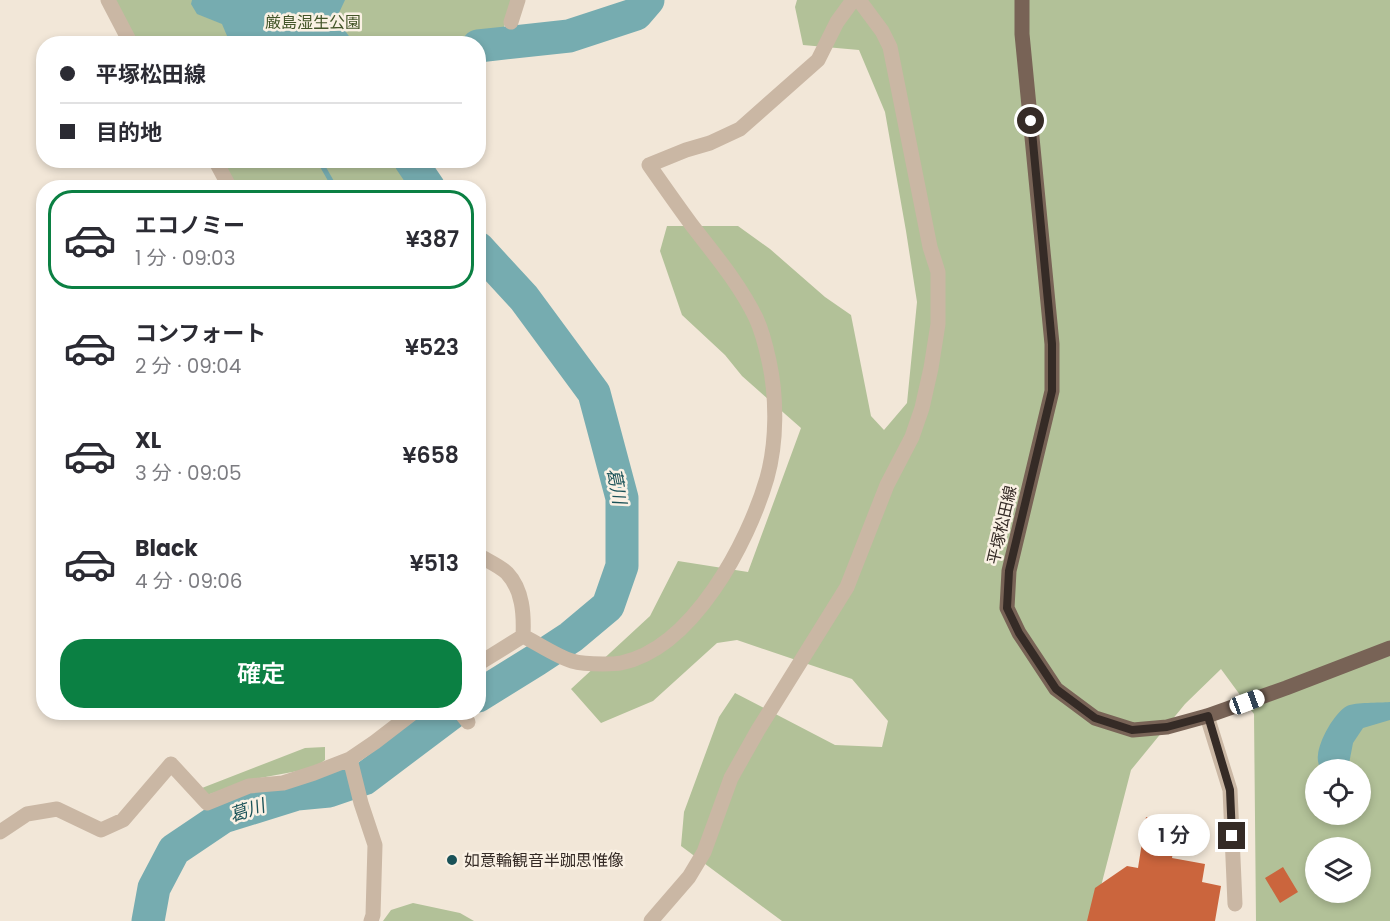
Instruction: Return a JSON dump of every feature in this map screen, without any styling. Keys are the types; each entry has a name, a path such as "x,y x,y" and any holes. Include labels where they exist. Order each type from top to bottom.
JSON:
{"main road":[{"name":"平塚松田線","path":"1022,0 1022,34 1052,344 1052,391 1009,571 1007,608 1019,633 1056,689 1095,718 1132,730 1167,727 1208,716 1390,648"}],"street":[{"path":"108,0 127,36"},
{"path":"511,22 518,0"},
{"path":"486,560 506,572 514,581 523,604 529,639 570,660 588,664 620,663 641,657 666,642 682,628 730,567 751,524 768,476 776,402 769,363 756,318 738,288 649,165 710,143 740,129 818,60 837,22 853,0"},
{"path":"651,921 689,877 704,852 731,778 758,730 847,587 887,485 912,437 927,388 938,324 938,272 930,247 890,47 882,31 859,0"},
{"path":"486,658 529,639"},
{"path":"1208,716 1230,790 1235,904"},
{"path":"0,832 27,814 57,809 101,830 123,820 171,764 207,803 249,786 283,783 351,762 404,720"},
{"path":"351,762 375,845 371,921"}],"green space":[{"name":"厳島湿生公園","path":"115,0 511,0 504,27 474,36 134,36"},
{"path":"797,0 1390,0 1390,921 1256,921 1254,714 1221,669 1185,704 1131,770 1092,921 782,921 681,846 684,812 719,717 735,693 835,745 882,747 888,721 852,679 737,640 717,643 653,701 601,723 571,689 650,616 678,561 748,572 801,428 742,376 725,355 682,315 660,251 667,226 738,226 770,249 825,297 851,315 871,416 884,430 907,403 917,302 885,112 859,50 803,45 795,7"},
{"path":"224,168 402,168 408,180 231,180"},
{"path":"325,747 325,760 314,768 260,778 207,795 202,788 305,748"},
{"path":"413,903 460,913 474,921 383,921 391,910"}],"water":[{"path":"192,0 345,0 338,15 338,21 349,36 227,36 222,24 197,14 191,4"},
{"path":"1390,702 1390,720 1363,728 1353,743 1350,759 1318,759 1321,742 1332,721 1347,706"}],"building":[{"path":"1146,817 1178,823 1172,858 1205,864 1202,882 1221,886 1215,921 1087,921 1095,888 1127,866 1138,868"},
{"path":"1283,867 1298,892 1280,903 1265,878"}],"waterway":[{"name":"葛川","path":"486,45 569,36 636,14 648,0"},
{"path":"324,168 330,180"},
{"name":"葛川","path":"415,168 424,180"},
{"name":"葛川","path":"486,257 524,298 594,393 622,498 622,566 608,606 571,637 486,691"},
{"name":"葛川","path":"148,921 154,888 174,850 223,817 297,794 329,791 364,779 442,720"}],"place":[{"name":"如意輪観音半跏思惟像","path":"452,860"}],"route":[{"path":"1031,121 1052,344 1052,391 1009,571 1007,608 1019,633 1056,689 1095,718 1132,730 1167,727 1208,716 1230,790 1232,836"}]}
